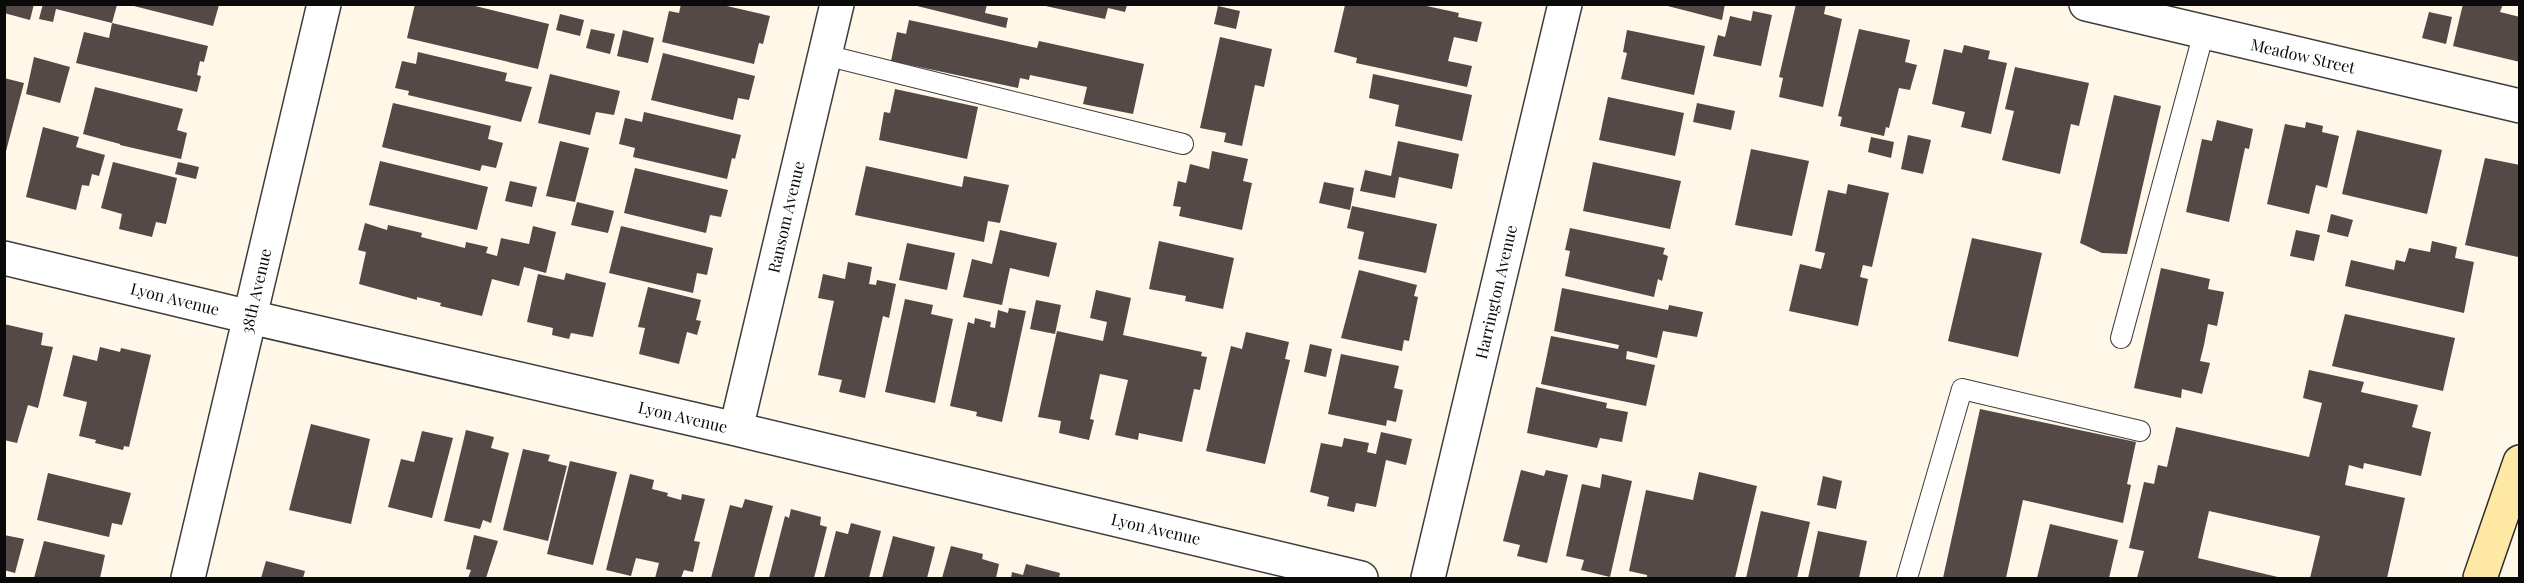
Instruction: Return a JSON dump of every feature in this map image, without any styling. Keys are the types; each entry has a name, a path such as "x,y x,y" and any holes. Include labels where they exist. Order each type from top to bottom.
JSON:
{"main road":[{"path":"2480,579 2520,462"}],"street":[{"name":"38th Avenue","path":"188,579 324,4"},
{"name":"Ransom Avenue","path":"736,429 837,4"},
{"name":"Harrington Avenue","path":"1428,579 1565,4"},
{"name":"Meadow Street","path":"2086,4 2520,106"},
{"name":"Lyon Avenue","path":"4,258 736,429 1361,579"}],"lane":[{"path":"2121,338 2204,33"},
{"path":"825,55 1183,144"},
{"path":"1907,579 1962,388 2140,430"}],"building":[{"path":"4,4 34,4 30,20 4,13"},
{"path":"43,4 117,5 112,23 56,9 53,22 39,19"},
{"path":"415,4 467,4 549,24 538,69 407,38"},
{"path":"681,4 718,4 770,16 763,44 759,43 754,64 662,42 669,11 679,13"},
{"path":"909,4 987,4 985,13 1008,18 1006,28"},
{"path":"1660,4 1725,4 1722,20"},
{"path":"1796,4 1826,4 1824,14 1842,19 1823,107 1779,97 1783,78 1779,77"},
{"path":"2463,4 2503,4 2500,12 2520,17 2520,62 2453,46"},
{"path":"130,5 219,5 213,26"},
{"path":"1041,5 1127,5 1125,12 1108,8 1105,19"},
{"path":"1345,5 1422,5 1459,13 1458,17 1482,22 1477,42 1454,37 1448,61 1472,66 1467,87 1356,63 1357,58 1334,52"},
{"path":"1218,6 1240,11 1236,29 1214,24"},
{"path":"1753,11 1772,15 1761,66 1713,56 1718,35 1725,37 1730,16 1751,21"},
{"path":"2429,12 2452,17 2446,44 2422,38"},
{"path":"560,14 584,20 580,36 556,30"},
{"path":"909,20 1037,48 1039,41 1144,64 1133,114 1083,104 1087,87 1030,75 1029,80 1020,78 1018,88 891,61 897,32 906,34"},
{"path":"112,23 208,46 204,62 200,61 197,75 201,76 197,92 76,63 84,32 109,38"},
{"path":"591,29 615,34 610,54 586,48"},
{"path":"1859,29 1910,40 1905,62 1917,65 1910,90 1899,88 1889,128 1886,127 1884,136 1840,126 1842,117 1838,116"},
{"path":"623,30 654,38 648,63 617,56"},
{"path":"1627,30 1705,46 1694,95 1621,79 1627,53 1623,52"},
{"path":"1220,37 1272,49 1264,87 1255,85 1242,146 1224,142 1226,133 1200,128"},
{"path":"1964,45 1990,51 1988,59 2007,63 1991,134 1961,127 1965,112 1932,104 1944,49 1962,53"},
{"path":"418,52 507,73 505,81 532,87 521,122 408,95 409,91 395,88 402,61 416,64"},
{"path":"663,53 755,76 749,100 738,98 733,120 651,100"},
{"path":"34,57 70,67 60,103 26,94"},
{"path":"2015,67 2089,83 2079,126 2071,124 2060,174 2002,160 2014,111 2005,109"},
{"path":"550,74 620,91 614,115 596,112 590,135 538,123"},
{"path":"1373,74 1472,95 1462,141 1395,126 1399,105 1369,98"},
{"path":"4,78 24,83 5,155 4,155"},
{"path":"95,87 183,109 177,130 187,133 181,159 83,134"},
{"path":"895,89 978,107 967,159 879,140 884,112 890,113"},
{"path":"2114,95 2161,106 2127,254 2102,253 2080,243"},
{"path":"1608,97 1684,113 1675,156 1599,140"},
{"path":"393,103 491,126 488,139 503,143 496,168 482,165 480,171 382,147"},
{"path":"1697,103 1735,111 1731,130 1693,122"},
{"path":"644,112 741,135 727,179 633,157 635,148 619,144 625,118 642,122"},
{"path":"2217,120 2253,129 2249,149 2245,148 2229,222 2186,212 2202,139 2212,141"},
{"path":"2306,122 2323,126 2322,132 2339,136 2327,188 2316,185 2309,214 2267,204 2285,124 2305,128"},
{"path":"43,127 79,137 76,147 105,155 99,176 92,174 89,186 82,185 76,210 26,197"},
{"path":"2357,130 2442,150 2427,214 2342,194"},
{"path":"1908,135 1931,140 1923,174 1901,169"},
{"path":"1871,137 1894,142 1891,158 1868,152"},
{"path":"560,141 589,148 575,202 546,196"},
{"path":"1398,141 1459,154 1452,189 1399,177 1395,198 1360,191 1365,170 1391,176"},
{"path":"1751,149 1809,161 1792,236 1735,225"},
{"path":"1212,151 1248,159 1243,181 1252,183 1242,230 1179,216 1181,207 1173,206 1178,181 1186,183 1190,164 1209,169"},
{"path":"2485,158 2520,165 2518,257 2465,245"},
{"path":"380,161 488,187 477,230 369,205"},
{"path":"113,162 177,178 166,224 156,222 152,237 119,229 122,214 101,208"},
{"path":"178,162 199,167 196,179 175,174"},
{"path":"1593,162 1681,181 1670,229 1583,211"},
{"path":"866,166 962,187 964,176 1009,185 1000,223 988,221 984,242 855,215"},
{"path":"635,168 728,190 721,217 710,215 706,233 624,213"},
{"path":"510,181 537,187 532,207 505,201"},
{"path":"1324,182 1354,188 1350,210 1319,203"},
{"path":"1848,184 1889,193 1872,267 1863,265 1860,277 1868,279 1858,326 1789,311 1800,264 1821,269 1825,253 1815,251 1828,190 1846,194"},
{"path":"577,202 614,211 608,233 571,225"},
{"path":"1352,206 1437,224 1426,273 1358,259 1364,232 1347,228"},
{"path":"2331,214 2353,220 2348,237 2327,232"},
{"path":"365,223 387,230 388,225 422,233 421,237 465,248 466,242 488,247 486,253 497,256 501,238 529,244 533,226 556,232 546,273 524,267 519,286 492,279 482,316 440,306 441,303 417,297 417,300 359,284 366,252 358,250"},
{"path":"621,226 713,248 707,275 697,273 693,293 609,273"},
{"path":"1570,228 1665,248 1663,254 1668,256 1662,281 1658,279 1654,297 1565,276 1570,251 1565,250"},
{"path":"1000,230 1057,243 1049,277 1010,268 1002,305 963,297 972,259 992,264"},
{"path":"2296,230 2320,235 2314,261 2290,256"},
{"path":"1972,238 2042,253 2018,357 1948,341"},
{"path":"1159,241 1234,258 1223,309 1185,301 1186,296 1149,289"},
{"path":"2432,241 2457,247 2455,258 2474,262 2464,313 2345,286 2351,260 2394,270 2396,260 2405,262 2409,248 2430,252"},
{"path":"907,243 955,253 947,290 899,280"},
{"path":"848,262 872,267 869,284 876,285 877,280 896,284 889,318 883,316 865,398 839,392 842,380 818,375 834,301 818,298 823,274 845,279"},
{"path":"2161,268 2210,279 2208,289 2224,292 2217,326 2208,324 2200,361 2210,363 2202,394 2182,389 2181,398 2134,388"},
{"path":"1359,270 1417,285 1414,296 1418,297 1409,341 1404,340 1402,351 1341,338"},
{"path":"566,273 606,283 593,337 571,333 569,339 552,335 553,328 527,322 538,274 564,280"},
{"path":"648,287 701,300 696,320 701,321 697,335 687,332 679,364 639,354 645,328 638,327"},
{"path":"1562,288 1668,310 1669,305 1703,312 1697,337 1663,331 1657,358 1627,351 1626,359 1655,365 1646,406 1541,384 1551,336 1618,349 1619,345 1554,331"},
{"path":"1096,290 1131,298 1123,335 1202,352 1201,356 1207,357 1200,390 1194,389 1182,442 1139,433 1138,440 1115,435 1128,380 1100,374 1090,419 1094,420 1089,440 1059,433 1061,421 1038,417 1057,331 1103,341 1107,322 1090,318"},
{"path":"905,299 933,305 931,314 953,319 935,403 885,392"},
{"path":"1036,300 1061,305 1055,334 1030,329"},
{"path":"1009,308 1026,311 1002,422 976,416 977,412 950,406 968,322 974,324 975,318 991,322 990,327 995,328 998,310 1008,313"},
{"path":"2345,314 2455,338 2443,391 2332,366"},
{"path":"4,324 43,333 41,345 53,347 38,408 28,405 17,443 4,440"},
{"path":"1246,332 1289,342 1285,359 1290,360 1265,464 1206,451 1231,346 1242,349"},
{"path":"1310,344 1332,349 1326,377 1304,372"},
{"path":"100,347 120,352 121,348 151,355 129,447 124,446 123,450 95,443 96,440 79,436 87,402 63,396 73,355 97,361"},
{"path":"1341,354 1399,366 1394,388 1403,390 1396,422 1387,420 1386,426 1328,414"},
{"path":"2309,370 2364,382 2361,392 2418,405 2412,427 2431,432 2421,476 2364,463 2363,469 2349,465 2345,485 2405,498 2387,578 2310,578 2320,536 2209,511 2198,558 2282,578 2137,578 2144,551 2129,548 2144,482 2154,484 2158,465 2167,467 2176,427 2309,457 2322,403 2303,398"},
{"path":"1536,387 1607,403 1606,408 1628,412 1622,442 1600,438 1597,448 1527,433"},
{"path":"1980,409 2136,442 2127,484 2131,485 2123,523 2023,500 2006,578 1943,578"},
{"path":"311,424 370,439 351,524 289,510"},
{"path":"466,430 494,437 491,448 509,453 491,523 483,520 480,529 444,521"},
{"path":"422,431 453,438 432,518 388,507 401,459 414,462"},
{"path":"1381,432 1412,439 1406,465 1386,460 1376,507 1356,503 1354,512 1327,506 1329,497 1310,492 1321,443 1342,447 1344,438 1369,443 1367,452 1376,454"},
{"path":"523,449 550,455 548,461 567,466 548,541 503,530"},
{"path":"570,461 617,472 593,565 547,554"},
{"path":"1521,470 1544,476 1546,470 1568,475 1547,563 1517,556 1520,545 1503,541"},
{"path":"1699,472 1757,486 1735,578 1647,578 1647,575 1629,571 1646,490 1693,500"},
{"path":"48,473 131,493 122,525 112,523 109,537 37,520"},
{"path":"630,474 654,480 652,489 668,493 667,496 681,500 682,494 705,499 694,541 700,542 693,572 684,570 681,578 655,578 659,563 636,558 631,576 606,570"},
{"path":"1602,474 1632,481 1610,577 1581,570 1584,560 1566,556 1582,484 1600,488"},
{"path":"1823,476 1842,481 1836,509 1817,505"},
{"path":"745,499 773,506 754,578 711,578 730,505 742,508"},
{"path":"791,509 821,517 820,525 827,527 814,578 769,578 785,516 789,518"},
{"path":"1761,511 1810,522 1797,578 1746,578"},
{"path":"851,523 881,531 869,578 824,578 836,531 848,534"},
{"path":"2050,524 2118,540 2109,578 2037,578"},
{"path":"1818,531 1867,541 1859,578 1808,578"},
{"path":"4,535 24,539 15,573 4,570"},
{"path":"474,535 498,541 486,578 468,578 471,570 466,569"},
{"path":"893,536 935,547 927,578 882,578"},
{"path":"44,541 105,555 100,578 34,578"},
{"path":"951,546 983,554 982,559 999,564 996,578 942,578"},
{"path":"266,561 305,571 303,578 261,578"},
{"path":"1026,564 1060,573 1059,578 1011,578 1012,572 1023,575"}]}
